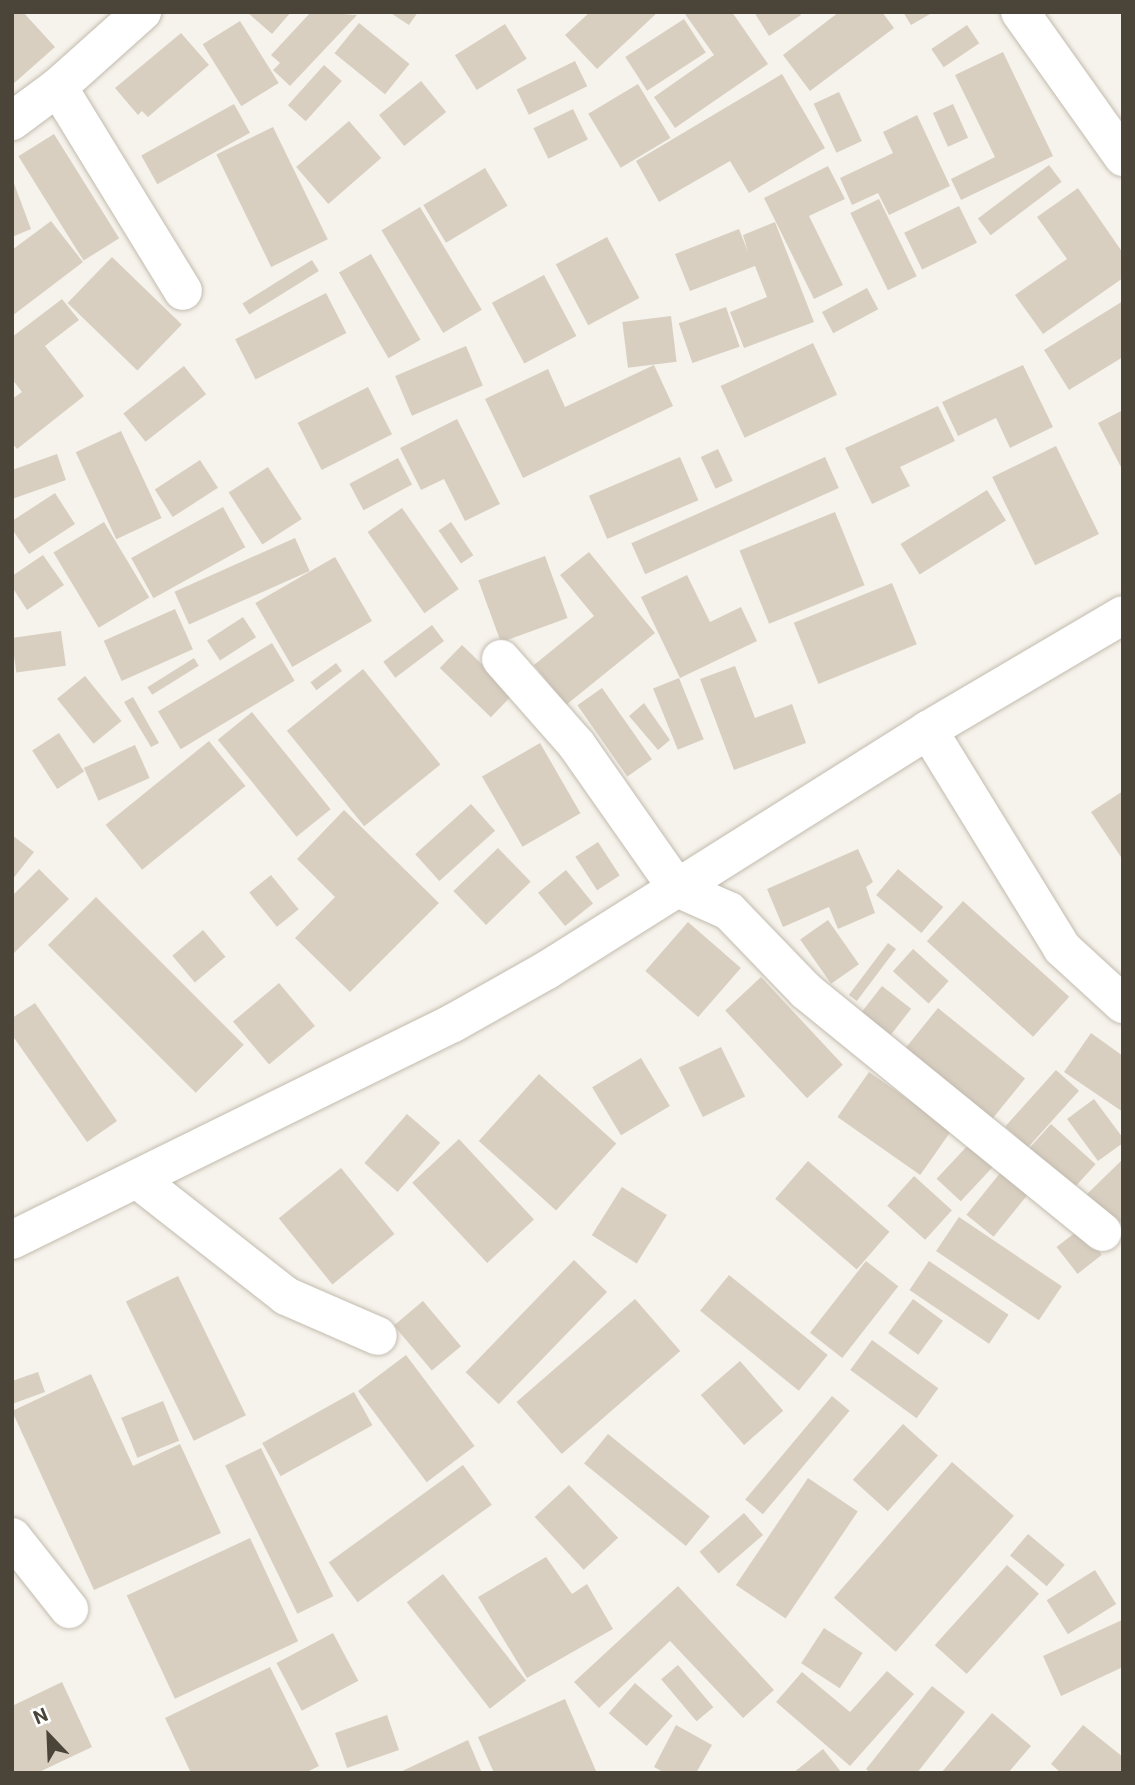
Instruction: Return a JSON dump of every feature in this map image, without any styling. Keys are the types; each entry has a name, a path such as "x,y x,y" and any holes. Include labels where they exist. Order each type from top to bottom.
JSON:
{"street":[{"path":"12,121 58,87 142,12"},
{"path":"1020,12 1123,157"},
{"path":"58,87 183,291"},
{"path":"12,1240 453,1023 677,888 928,730 1123,615"},
{"path":"501,659 576,744 677,888 729,911 806,991 1103,1232"},
{"path":"928,730 1062,948 1123,1004"},
{"path":"137,1178 286,1296 377,1336"},
{"path":"12,1536 69,1609"}],"building":[{"path":"12,12 23,12 55,47 12,85"},
{"path":"247,12 291,12 272,34"},
{"path":"311,12 357,15 290,86 273,70 280,63 271,55"},
{"path":"389,12 418,12 409,25"},
{"path":"590,12 658,12 597,69 565,35"},
{"path":"732,12 768,64 675,128 654,97 714,55 685,14"},
{"path":"754,12 799,12 801,15 769,36"},
{"path":"839,12 882,12 894,28 810,91 783,55"},
{"path":"903,12 929,12 930,14 911,25"},
{"path":"684,19 706,53 647,91 625,57"},
{"path":"240,21 279,83 241,106 203,44"},
{"path":"359,23 410,64 385,94 334,53"},
{"path":"505,24 527,59 477,90 455,55"},
{"path":"967,25 979,43 944,67 931,49"},
{"path":"181,33 209,65 148,117 142,111 138,115 115,88"},
{"path":"1003,52 1053,156 961,200 951,179 995,157 955,75"},
{"path":"575,61 587,86 529,115 517,89"},
{"path":"324,65 342,81 306,121 288,105"},
{"path":"782,74 825,148 749,193 730,161 659,202 636,161"},
{"path":"421,81 446,112 404,146 379,115"},
{"path":"638,84 670,138 621,168 588,114"},
{"path":"839,92 862,141 836,153 814,104"},
{"path":"234,104 250,133 157,184 141,155"},
{"path":"953,104 968,138 948,147 933,113"},
{"path":"573,109 588,140 548,159 533,128"},
{"path":"917,115 950,186 889,215 878,193 852,205 840,178 893,153 883,132"},
{"path":"349,121 381,158 328,204 296,167"},
{"path":"273,127 328,239 271,267 216,155"},
{"path":"54,134 119,238 84,261 18,156"},
{"path":"1049,165 1062,182 991,235 978,219"},
{"path":"828,166 845,199 809,216 843,285 814,299 764,198"},
{"path":"485,168 508,206 446,243 423,205"},
{"path":"12,178 31,229 12,237"},
{"path":"1078,188 1123,253 1123,278 1043,334 1015,295 1067,259 1037,217"},
{"path":"879,199 917,276 888,290 850,213"},
{"path":"959,206 977,243 922,270 904,233"},
{"path":"420,207 482,310 443,333 381,230"},
{"path":"51,221 83,262 12,316 12,250"},
{"path":"775,222 814,322 744,348 730,312 767,297 755,266 690,291 675,254 739,229 748,252 743,235"},
{"path":"607,237 639,298 588,325 556,264"},
{"path":"371,254 420,340 388,358 339,272"},
{"path":"112,257 182,324 137,370 68,303"},
{"path":"312,260 319,271 249,314 242,303"},
{"path":"544,275 576,336 524,364 492,303"},
{"path":"867,288 878,309 833,333 822,312"},
{"path":"326,293 346,333 256,379 235,339"},
{"path":"62,299 79,320 45,346 84,396 17,449 12,443 12,399 22,392 12,379 12,337"},
{"path":"1123,301 1123,357 1069,390 1044,350"},
{"path":"726,307 740,347 692,363 679,323"},
{"path":"671,316 677,362 628,368 622,322"},
{"path":"813,343 837,395 745,438 721,386"},
{"path":"466,346 483,386 412,416 395,376"},
{"path":"654,365 673,406 523,478 485,399 548,369 565,407"},
{"path":"1023,365 1053,427 1010,448 996,418 958,436 942,402"},
{"path":"184,366 206,394 145,442 123,413"},
{"path":"368,387 392,434 322,470 298,423"},
{"path":"938,406 955,441 900,467 910,486 872,504 845,448"},
{"path":"1123,410 1123,471 1098,423"},
{"path":"457,419 500,504 465,521 444,479 421,490 400,448"},
{"path":"121,431 162,518 116,539 76,452"},
{"path":"1056,446 1099,534 1035,565 992,477"},
{"path":"718,449 733,481 716,489 701,457"},
{"path":"57,454 66,480 12,499 12,470"},
{"path":"680,457 698,500 607,539 589,496"},
{"path":"825,457 839,488 645,574 631,543"},
{"path":"398,458 412,484 364,510 349,484"},
{"path":"200,460 218,488 173,517 155,489"},
{"path":"268,467 302,519 262,545 229,493"},
{"path":"987,490 1006,521 920,575 900,544"},
{"path":"55,493 75,524 29,554 12,529 12,521"},
{"path":"223,507 245,547 153,598 131,558"},
{"path":"402,508 459,589 424,613 368,532"},
{"path":"835,512 865,585 769,624 740,551"},
{"path":"104,522 149,597 99,628 53,552"},
{"path":"451,522 473,555 461,564 439,530"},
{"path":"295,538 310,571 189,625 174,592"},
{"path":"589,552 655,633 566,705 534,665 594,616 560,575"},
{"path":"43,555 64,585 27,610 12,587 12,576"},
{"path":"545,556 568,618 501,642 478,580"},
{"path":"335,557 372,621 292,667 255,603"},
{"path":"687,575 710,622 741,607 757,641 680,678 641,597"},
{"path":"892,583 917,644 818,684 794,623"},
{"path":"175,609 193,649 122,681 104,641"},
{"path":"243,617 256,637 220,661 207,640"},
{"path":"432,625 444,641 395,678 383,662"},
{"path":"61,631 66,666 16,673 12,638"},
{"path":"272,643 295,681 181,749 158,712"},
{"path":"462,645 513,694 491,717 440,668"},
{"path":"194,658 199,666 152,695 147,687"},
{"path":"336,663 342,671 316,690 310,682"},
{"path":"735,666 755,718 792,704 806,743 734,770 700,679"},
{"path":"363,669 440,765 364,826 287,731"},
{"path":"85,676 122,721 94,744 57,699"},
{"path":"679,678 704,739 678,750 653,688"},
{"path":"602,688 652,759 627,776 577,705"},
{"path":"133,697 159,743 151,747 124,702"},
{"path":"644,703 670,740 658,750 629,716"},
{"path":"252,712 331,809 296,837 218,740"},
{"path":"59,733 84,772 57,789 32,750"},
{"path":"209,741 246,786 142,870 106,825"},
{"path":"540,743 580,813 522,847 482,776"},
{"path":"135,745 150,778 98,801 84,768"},
{"path":"1123,791 1123,860 1091,812"},
{"path":"471,804 495,831 439,881 415,854"},
{"path":"344,810 439,903 350,992 295,938 335,897 297,859"},
{"path":"12,835 34,852 12,880"},
{"path":"598,842 620,876 597,890 575,857"},
{"path":"498,848 531,882 486,925 453,891"},
{"path":"858,849 873,882 866,887 875,913 838,929 829,907 783,927 767,889"},
{"path":"39,869 69,899 12,955 12,896"},
{"path":"898,869 943,907 921,933 876,895"},
{"path":"566,870 593,903 565,926 538,893"},
{"path":"271,875 299,909 277,927 249,893"},
{"path":"96,897 244,1045 196,1093 48,945"},
{"path":"963,901 1069,997 1033,1037 927,941"},
{"path":"828,920 859,964 831,984 800,940"},
{"path":"688,922 741,968 698,1017 645,971"},
{"path":"203,930 225,957 195,983 172,956"},
{"path":"888,943 896,949 857,1001 849,995"},
{"path":"913,949 949,981 929,1003 893,971"},
{"path":"761,977 843,1065 807,1098 725,1010"},
{"path":"279,983 315,1026 269,1064 233,1022"},
{"path":"882,986 911,1009 891,1035 862,1012"},
{"path":"35,1003 117,1121 87,1142 12,1035 12,1018"},
{"path":"938,1008 1025,1078 989,1124 901,1053"},
{"path":"1091,1033 1123,1056 1123,1112 1064,1072"},
{"path":"721,1047 745,1096 703,1117 679,1068"},
{"path":"641,1058 670,1106 621,1135 592,1087"},
{"path":"1056,1070 1079,1091 1028,1147 1005,1126"},
{"path":"869,1072 952,1130 920,1175 837,1117"},
{"path":"539,1074 616,1144 556,1210 479,1141"},
{"path":"1094,1099 1123,1138 1123,1143 1098,1161 1067,1119"},
{"path":"407,1114 440,1143 398,1192 364,1163"},
{"path":"1051,1124 1096,1164 1069,1194 1024,1154"},
{"path":"459,1139 534,1219 487,1263 412,1183"},
{"path":"970,1143 994,1166 961,1201 937,1179"},
{"path":"1123,1159 1123,1220 1116,1227 1085,1196"},
{"path":"808,1161 890,1232 857,1270 775,1199"},
{"path":"341,1168 394,1234 332,1284 279,1218"},
{"path":"1001,1172 1028,1194 994,1237 966,1215"},
{"path":"914,1176 952,1210 925,1240 887,1206"},
{"path":"622,1187 667,1215 637,1263 592,1235"},
{"path":"959,1217 1062,1286 1039,1320 936,1251"},
{"path":"1081,1228 1102,1255 1078,1274 1057,1247"},
{"path":"574,1260 607,1292 499,1404 466,1372"},
{"path":"866,1261 898,1286 842,1358 810,1333"},
{"path":"929,1261 1009,1315 989,1344 909,1290"},
{"path":"729,1275 828,1355 799,1391 700,1311"},
{"path":"178,1276 246,1415 194,1441 126,1301"},
{"path":"635,1299 680,1351 562,1454 517,1402"},
{"path":"913,1299 943,1321 918,1355 888,1333"},
{"path":"423,1301 461,1346 432,1371 394,1325"},
{"path":"872,1340 938,1388 917,1418 850,1370"},
{"path":"406,1355 475,1446 427,1482 358,1391"},
{"path":"740,1361 783,1411 744,1445 701,1395"},
{"path":"38,1372 45,1392 12,1404 12,1381"},
{"path":"91,1374 133,1466 180,1444 221,1533 94,1590 12,1411"},
{"path":"354,1392 372,1425 281,1476 262,1443"},
{"path":"832,1396 850,1411 763,1514 745,1499"},
{"path":"163,1401 179,1441 137,1458 121,1418"},
{"path":"903,1424 938,1455 888,1511 853,1480"},
{"path":"608,1434 710,1516 686,1546 584,1464"},
{"path":"261,1448 333,1596 297,1614 225,1466"},
{"path":"952,1462 1014,1516 896,1652 834,1598"},
{"path":"463,1465 492,1505 358,1602 329,1563"},
{"path":"808,1478 858,1512 786,1618 736,1585"},
{"path":"569,1485 618,1538 584,1570 535,1517"},
{"path":"744,1513 763,1535 718,1574 699,1552"},
{"path":"1028,1534 1065,1565 1047,1586 1010,1555"},
{"path":"250,1538 298,1641 175,1699 127,1595"},
{"path":"546,1557 572,1594 587,1584 613,1629 527,1678 478,1597"},
{"path":"1007,1565 1039,1594 967,1674 935,1645"},
{"path":"1095,1570 1116,1604 1068,1634 1047,1600"},
{"path":"443,1574 526,1680 490,1709 407,1602"},
{"path":"678,1586 774,1690 743,1718 670,1641 599,1708 574,1682"},
{"path":"1122,1620 1123,1667 1061,1696 1043,1656"},
{"path":"824,1628 863,1653 840,1688 801,1663"},
{"path":"333,1633 358,1681 302,1711 276,1663"},
{"path":"678,1665 713,1707 697,1721 661,1679"},
{"path":"270,1667 319,1766 305,1773 191,1773 165,1718"},
{"path":"887,1671 914,1694 850,1766 776,1702 802,1672 850,1712"},
{"path":"62,1682 92,1747 37,1773 12,1773 12,1706"},
{"path":"635,1683 673,1716 646,1746 609,1713"},
{"path":"932,1686 965,1712 917,1773 871,1773 866,1769"},
{"path":"565,1699 596,1771 494,1773 478,1737"},
{"path":"992,1713 1031,1746 1008,1773 941,1773"},
{"path":"387,1715 399,1750 347,1768 335,1733"},
{"path":"676,1725 712,1745 696,1773 665,1773 654,1767"},
{"path":"1083,1725 1123,1757 1123,1773 1061,1773 1051,1764"},
{"path":"468,1740 482,1773 398,1773"},
{"path":"823,1749 842,1773 793,1773"}]}
